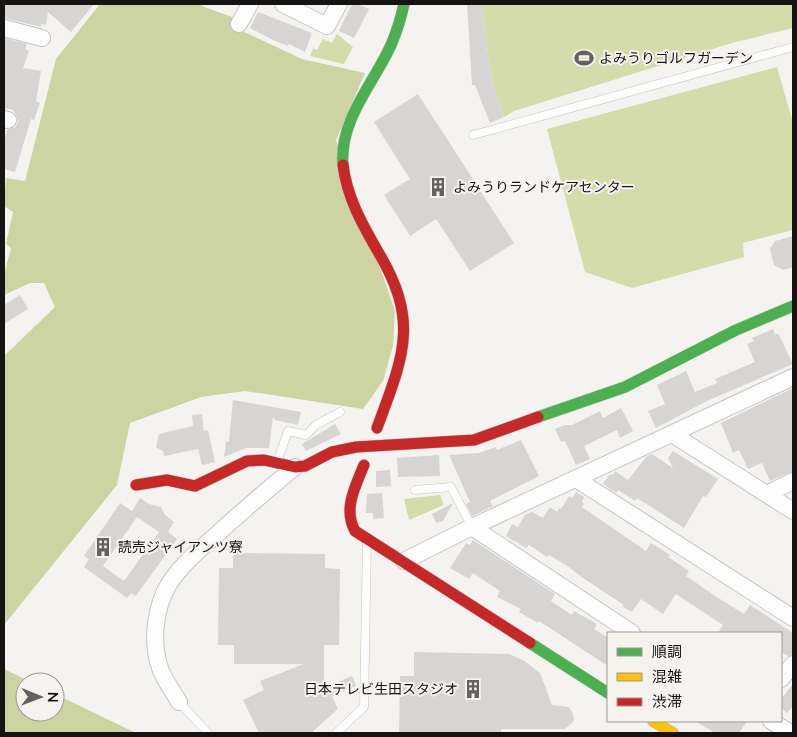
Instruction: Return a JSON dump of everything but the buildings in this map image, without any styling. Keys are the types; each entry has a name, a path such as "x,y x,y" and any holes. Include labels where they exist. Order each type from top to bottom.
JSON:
{"street":[{"path":"239,24 250,4"},
{"path":"283,4 327,26 339,4"},
{"path":"377,428 403,349 405,321 398,288 382,256 359,220 346,190 342,164 344,139 351,115 363,90 384,60 397,35 404,4"},
{"path":"4,28 42,38"},
{"path":"136,485 167,480 195,486 247,461 278,462 295,467 305,466 332,452 356,446 474,440 625,388 736,330 793,306"},
{"path":"404,562 472,527 793,377"},
{"path":"672,434 793,511"},
{"path":"364,465 349,509 349,522 367,540 607,692"},
{"path":"178,702 160,668 156,648 159,611 170,583 190,559 251,503 295,467"},
{"path":"576,479 793,618"},
{"path":"767,494 793,481"},
{"path":"472,527 630,632"},
{"path":"782,678 793,664"},
{"path":"655,722 673,733"},
{"path":"773,722 791,733"}],"lane":[{"path":"473,135 793,47"},
{"path":"278,462 288,431 306,435 316,425 340,412"},
{"path":"414,490 451,486 472,527"},
{"path":"336,733 364,707 367,540"},
{"path":"178,702 208,733"}],"green space":[{"path":"100,4 200,4 232,17 242,31 302,59 365,73 336,140 395,311 393,346 383,381 363,409 245,391 201,397 130,423 117,485 4,625 4,356 55,307 44,283 30,283 4,295 4,275 11,248 6,244 13,212 4,206 6,178 25,181 56,59"},
{"name":"よみうりゴルフガーデン","path":"481,4 793,4 793,28 732,43 514,111 504,117 492,81"},
{"path":"337,34 353,47 344,64 310,56 313,48 317,50 323,39 332,43"},
{"path":"777,67 793,123 793,230 743,243 744,257 632,288 585,272 547,129"},
{"path":"440,495 444,505 409,520 404,499"},
{"path":"4,669 15,674 15,722 65,722 65,699 136,733 4,733"}],"traffic: fast":[{"path":"343,165 343,148 352,117 391,45 404,4"},
{"path":"538,417 625,387 736,330 793,306"},
{"path":"530,643 607,692"}],"traffic: slow":[{"path":"655,722 673,733"}],"traffic: jam":[{"path":"343,165 351,199 390,275 399,298 403,318 400,358 377,428"},
{"path":"136,485 167,480 195,486 247,461 264,460 295,467 305,466 332,452 356,447 474,440 538,417"},
{"path":"364,465 350,506 350,514 355,531 530,643"}],"place":[{"name":"よみうりゴルフガーデン","path":"584,58"},
{"name":"よみうりランドケアセンター","path":"438,187"},
{"name":"読売ジャイアンツ寮","path":"103,547"},
{"name":"日本テレビ生田スタジオ","path":"473,689"}]}
